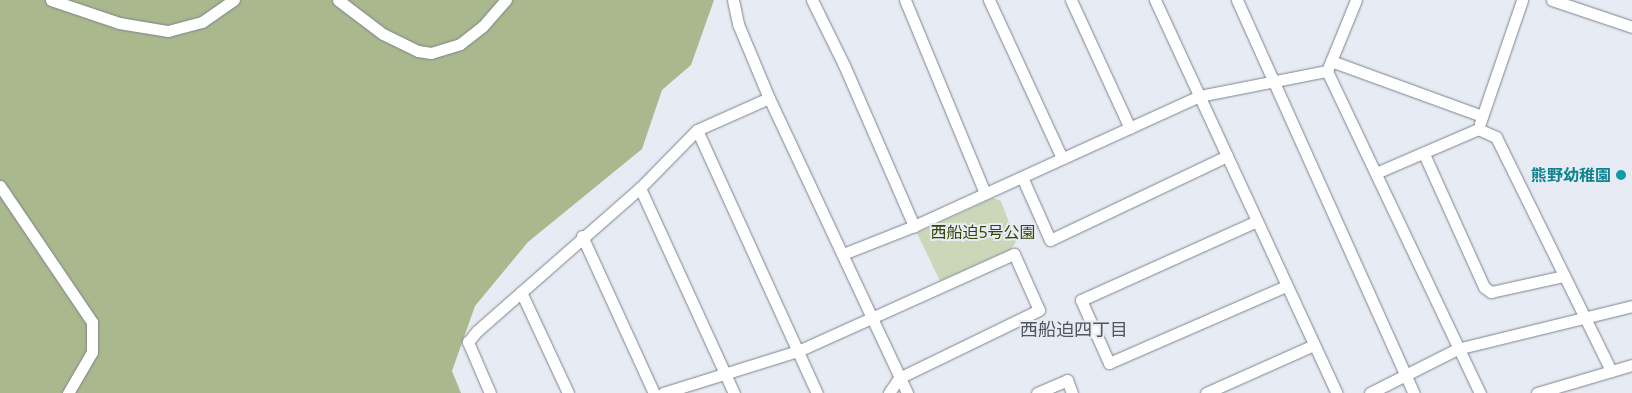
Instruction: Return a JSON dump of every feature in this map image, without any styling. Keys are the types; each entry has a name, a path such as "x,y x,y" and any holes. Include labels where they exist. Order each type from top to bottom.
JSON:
{"street":[{"path":"51,0 119,23 168,31 202,22 234,0"},
{"path":"338,0 382,34 418,51 431,53 460,44 483,26 506,0"},
{"path":"733,0 738,24 769,98 907,393"},
{"path":"812,0 844,65 914,226"},
{"path":"905,0 986,193"},
{"path":"989,0 1062,158"},
{"path":"1071,0 1130,128"},
{"path":"1155,0 1337,393"},
{"path":"1237,0 1271,80 1347,239 1414,393"},
{"path":"1356,0 1329,66 1376,173 1480,393"},
{"path":"1376,173 1424,154 1478,129 1522,0"},
{"path":"1552,0 1632,27"},
{"path":"843,254 914,226 1199,96 1329,66 1482,116"},
{"path":"490,393 468,342 582,236 640,188 697,130 769,98"},
{"path":"1478,129 1496,137 1508,156 1583,318 1611,372"},
{"path":"697,130 816,393"},
{"path":"1424,154 1484,287 1491,292 1564,276"},
{"path":"1022,177 1050,240 1227,156"},
{"path":"0,186 92,322 92,352 68,393"},
{"path":"640,188 734,393"},
{"path":"1257,222 1081,300 1097,336 1109,362 1286,286"},
{"path":"582,236 654,393"},
{"path":"663,393 798,352 1014,254 1039,310 899,378 889,393"},
{"path":"522,292 568,393"},
{"path":"1370,393 1458,349 1632,306"},
{"path":"1206,393 1314,345"},
{"path":"1537,393 1632,365"},
{"path":"1037,393 1067,380 1072,393"}],"green space":[{"path":"0,0 714,0 691,65 662,90 642,149 528,242 475,306 452,371 461,393 0,393"},
{"name":"西船迫5号公園","path":"993,198 1001,201 1016,242 1011,249 940,281 917,233"}],"place":[{"name":"熊野幼稚園","path":"1621,175"}],"district":[{"name":"西船迫四丁目","path":"1074,329"}]}
